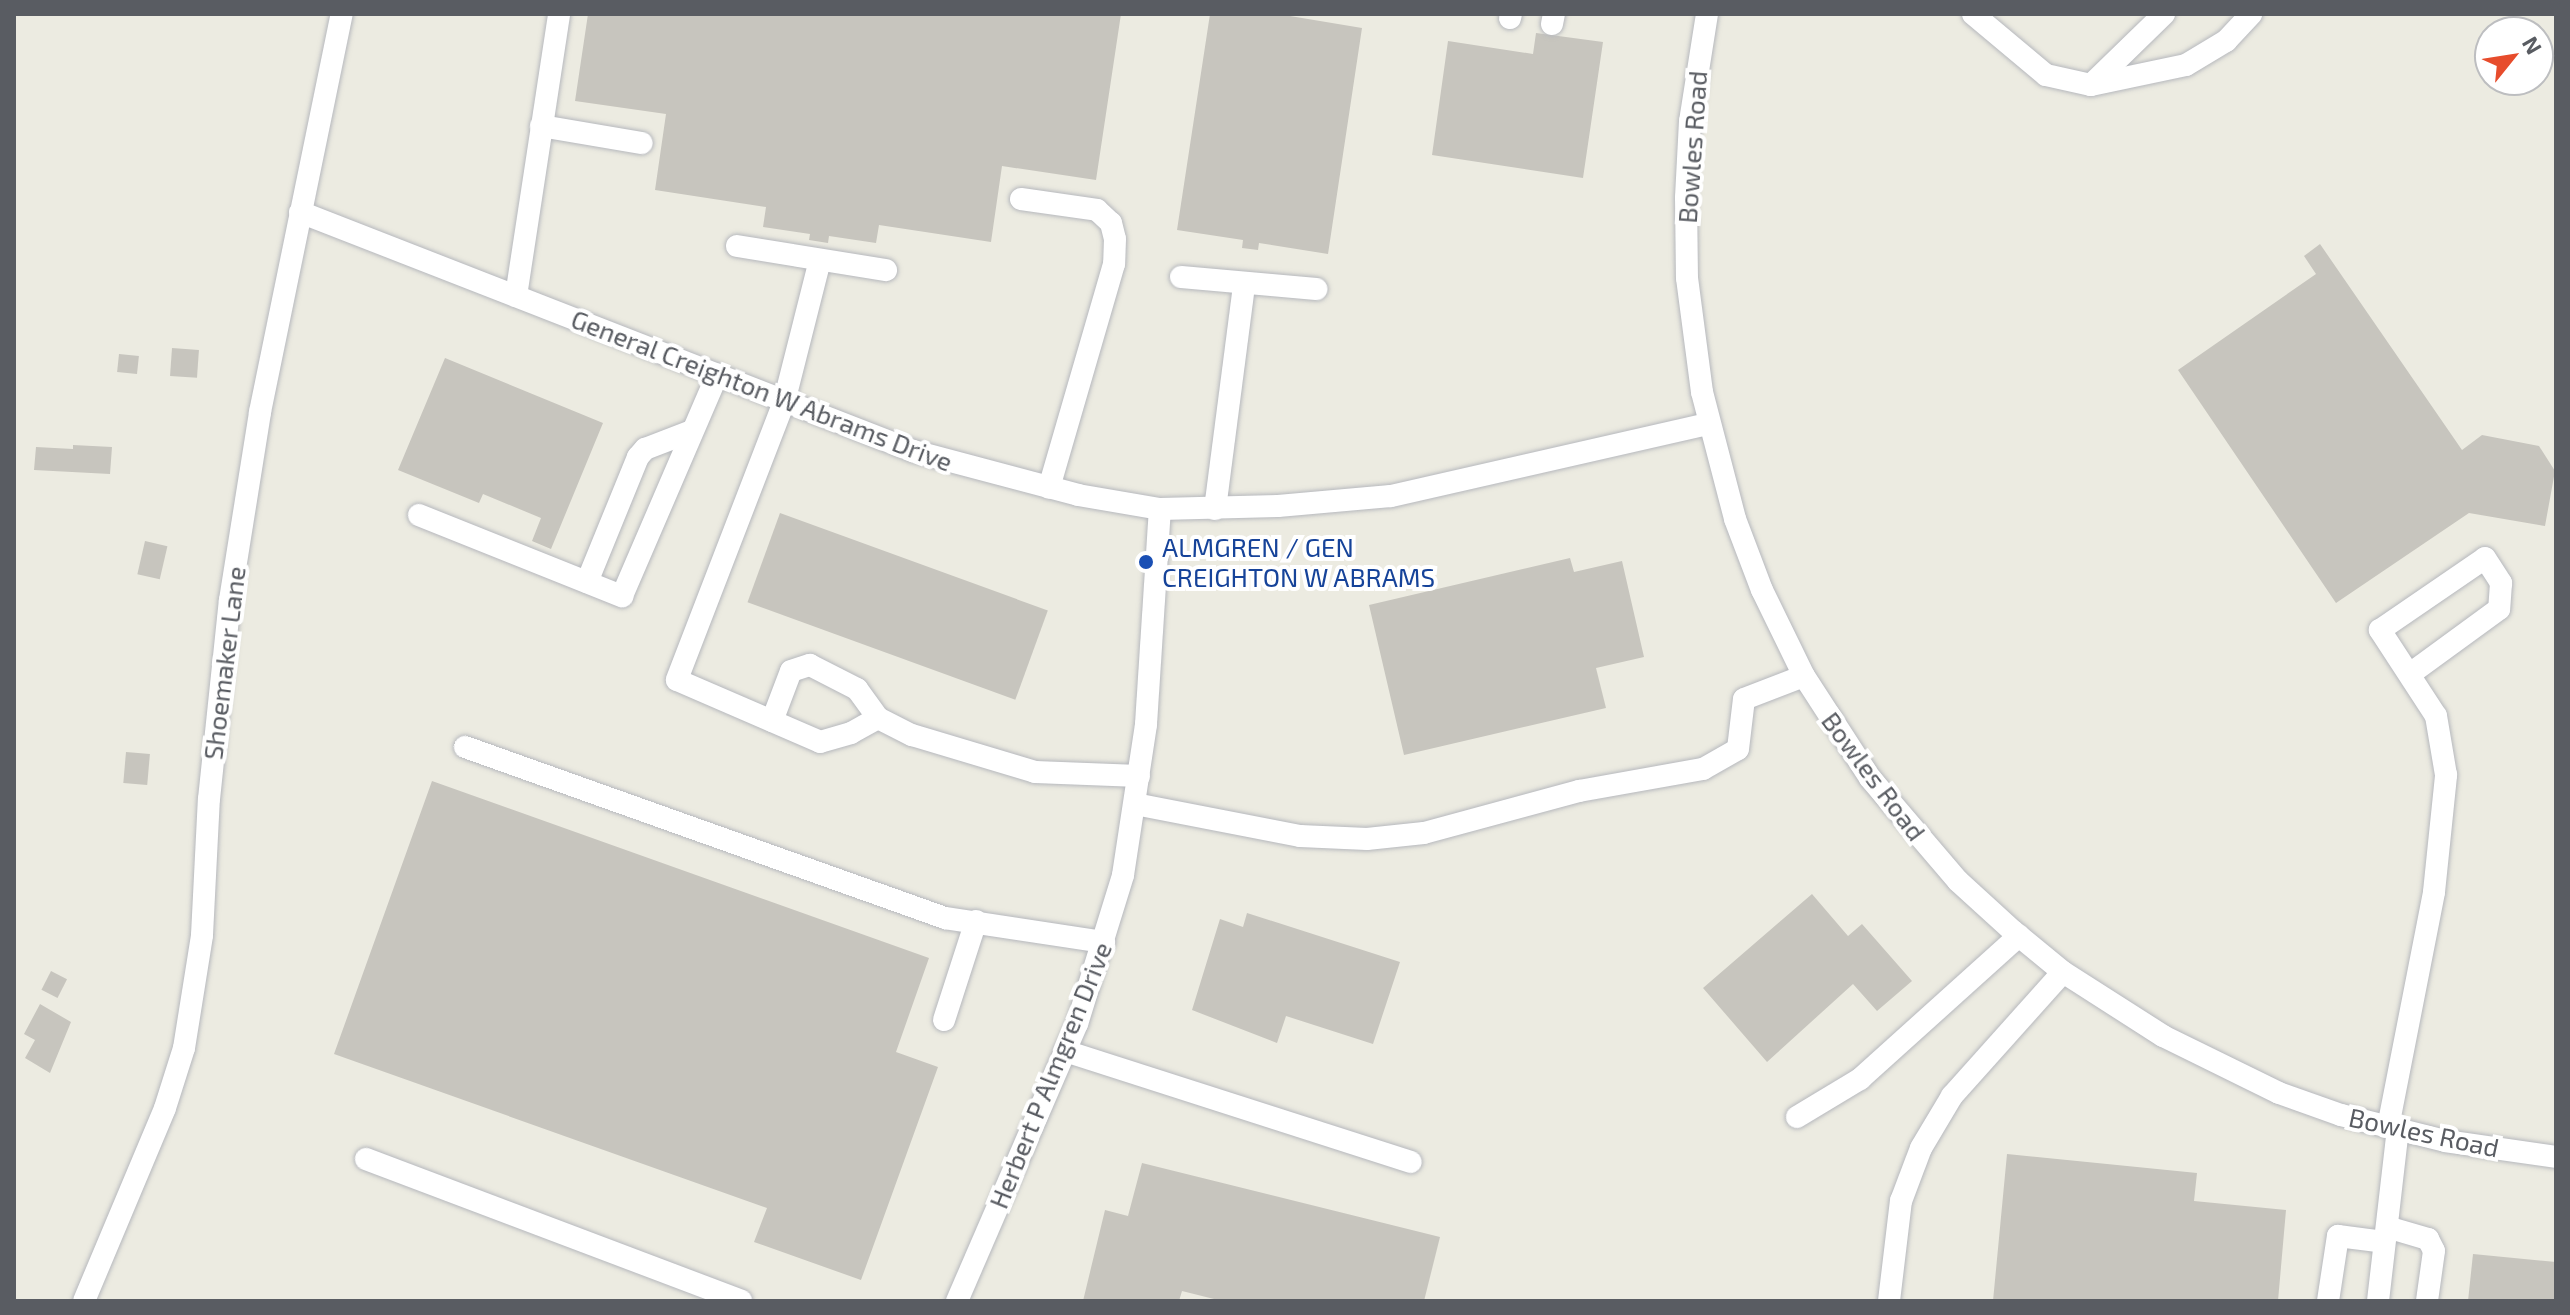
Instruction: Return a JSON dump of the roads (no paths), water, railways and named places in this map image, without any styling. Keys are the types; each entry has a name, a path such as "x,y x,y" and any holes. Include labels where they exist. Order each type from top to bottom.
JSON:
{"street":[{"name":"Shoemaker Lane","path":"84,1301 165,1108 184,1048 202,935 221,658 260,412 342,14"},
{"path":"516,296 559,14"},
{"name":"Bowles Road","path":"1707,14 1690,121 1686,238 1691,316 1709,424 1748,554 1804,676 1842,738 1900,817 2019,936 2063,972 2120,1011 2230,1070 2279,1093 2393,1128 2556,1157"},
{"path":"1973,14 2046,75 2091,85 2186,65 2226,41 2251,14"},
{"path":"2091,85 2164,14"},
{"path":"541,126 642,143"},
{"path":"1021,199 1097,210 1111,223 1115,239 1114,264 1049,488"},
{"name":"General Creighton W Abrams Drive","path":"300,212 913,451 1049,488 1160,509 1334,502 1451,485 1709,424"},
{"path":"737,246 886,270"},
{"path":"820,260 784,402 677,680 820,742 851,733 878,718"},
{"path":"1181,277 1316,289"},
{"path":"1215,509 1244,285"},
{"path":"419,515 622,596 717,375"},
{"path":"587,582 638,457 645,449 692,431"},
{"name":"Herbert P Almgren Drive","path":"957,1301 1065,1051 1104,942 1139,776 1160,509"},
{"path":"2378,1301 2393,1128 2434,892 2446,775 2436,716 2380,630 2485,558 2501,583 2499,609 2410,674"},
{"path":"772,721 791,671 810,665 857,689 878,718 912,735 1035,772 1139,776"},
{"path":"1135,804 1300,836 1367,839 1424,833 1579,791 1703,769 1738,749 1744,699 1804,676"},
{"path":"465,747 945,918 1104,942"},
{"path":"944,1020 976,921"},
{"path":"1797,1117 1860,1079 2019,936"},
{"path":"1889,1301 1901,1201 1921,1148 1952,1096 2063,972"},
{"path":"1065,1051 1411,1162"},
{"path":"366,1159 741,1301"},
{"path":"2328,1301 2338,1236 2385,1234 2428,1239 2434,1251 2427,1301"}],"place":[{"name":"ALMGREN / GEN CREIGHTON W ABRAMS","path":"1146,562"}]}
